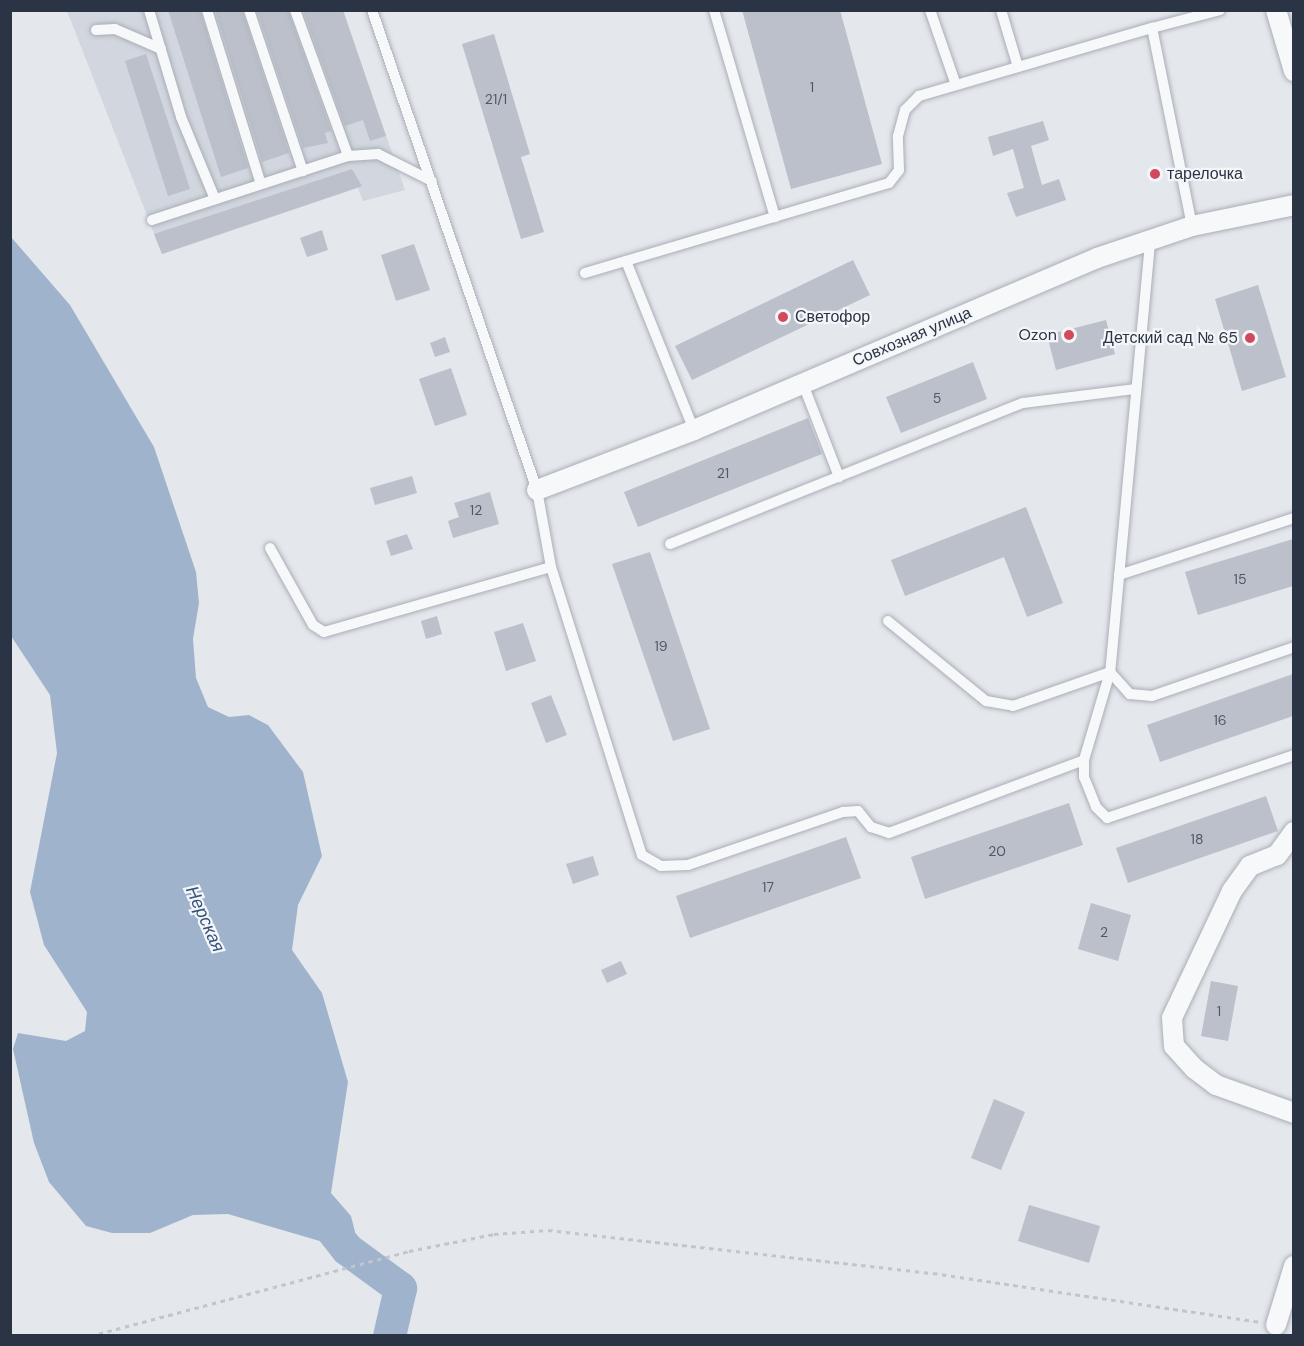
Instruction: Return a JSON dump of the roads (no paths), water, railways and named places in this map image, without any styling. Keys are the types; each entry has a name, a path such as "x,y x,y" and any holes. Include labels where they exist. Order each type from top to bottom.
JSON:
{"street":[{"path":"1276,10 1293,71"},
{"name":"Совхозная улица","path":"537,490 694,430 1097,258 1150,243 1192,226 1293,205"},
{"path":"1293,832 1277,855 1250,866 1232,891 1172,1018 1174,1046 1195,1069 1216,1085 1293,1113"},
{"path":"1276,1325 1293,1266"}],"lane":[{"path":"149,10 181,117 215,199"},
{"path":"207,10 261,184"},
{"path":"249,10 303,171"},
{"path":"296,10 348,156"},
{"path":"372,10 537,490 551,567 642,855 661,866 688,864 843,812 858,811 871,827 889,833 1084,760"},
{"path":"714,10 776,217"},
{"path":"930,10 956,85"},
{"path":"1002,10 1018,67"},
{"path":"585,273 889,183 899,170 898,136 906,110 919,96 1220,10"},
{"path":"1152,28 1192,226"},
{"path":"96,30 115,29 161,49"},
{"path":"152,220 348,156 378,154 432,181"},
{"path":"1150,243 1110,672 1084,760 1084,777 1096,807 1107,818 1293,755"},
{"path":"626,261 694,430"},
{"path":"803,384 839,477"},
{"path":"670,544 1023,403 1137,389"},
{"path":"1119,576 1293,518"},
{"path":"270,548 313,625 324,632 551,567"},
{"path":"888,621 986,701 1013,706 1110,672"},
{"path":"1110,672 1130,694 1152,696 1293,647"}],"water":[{"path":"11,237 70,305 154,447 196,572 199,603 193,639 196,678 208,707 229,717 249,715 268,725 303,772 322,856 298,905 292,950 322,993 348,1082 331,1193 351,1216 355,1232 347,1249 228,1214 193,1215 150,1233 112,1233 86,1226 49,1182 34,1143 13,1049 18,1033 66,1041 85,1031 87,1012 44,945 30,892 57,753 50,695 11,636"}],"waterway":[{"name":"Нерская","path":"320,1215 347,1249 400,1288 389,1336"}],"place":[{"name":"тарелочка","path":"1155,174"},
{"name":"Светофор","path":"783,317"},
{"name":"Ozon","path":"1069,335"},
{"name":"Детский сад № 65","path":"1250,338"}]}
